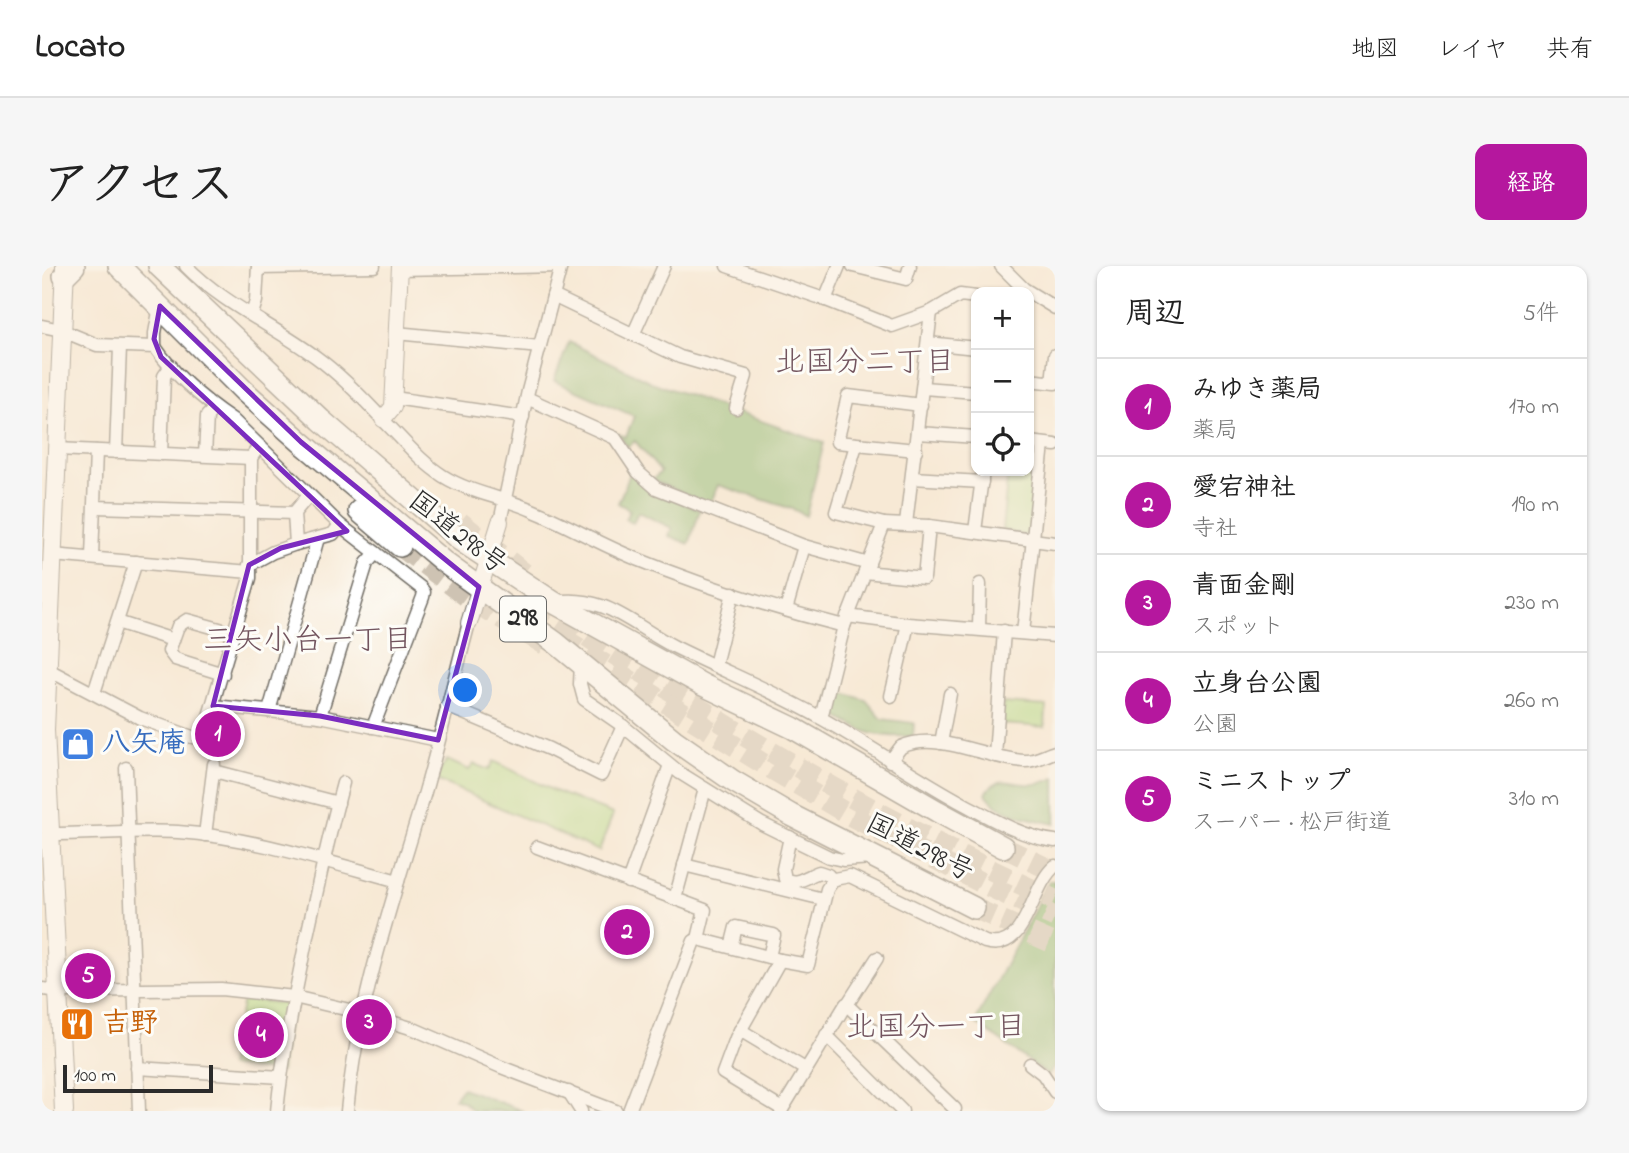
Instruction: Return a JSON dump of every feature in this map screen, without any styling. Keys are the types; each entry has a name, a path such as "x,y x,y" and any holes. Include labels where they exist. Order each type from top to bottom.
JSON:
{"highway":[{"name":"国道298号","path":"119,266 244,391 301,442 425,547 581,663 674,740 733,782 791,815 974,908"},
{"name":"国道298号","path":"159,266 341,438 460,540 553,602 703,685 793,728 1003,847"},
{"path":"188,293 280,362 460,522"},
{"path":"190,336 225,385 281,443 400,546"}],"main road":[{"path":"64,1111 50,990 50,834 44,730 44,667 52,555 61,330 68,269"}],"street":[{"path":"186,266 216,294 252,314 336,372 415,455 442,475 474,491 506,499 628,555 786,610 846,621 1055,634"},
{"path":"252,314 256,301 258,267 374,266"},
{"path":"347,1111 362,1013 426,790 479,587 506,499 527,398 561,266 400,267 394,398 391,412 383,419"},
{"path":"633,335 664,266"},
{"path":"727,266 892,326 931,312 960,295 971,296"},
{"path":"825,300 839,266"},
{"path":"853,266 906,279 910,266"},
{"path":"1001,266 1024,289 1050,305"},
{"path":"554,296 680,357 746,376 736,408"},
{"path":"160,306 155,347 171,366 215,408 233,420 341,524 424,592 373,727"},
{"path":"905,524 931,312"},
{"path":"42,326 61,330 97,345 155,347"},
{"path":"396,333 540,346"},
{"path":"928,343 971,347"},
{"path":"116,452 121,347"},
{"path":"1034,381 1053,383 1055,355"},
{"path":"161,454 164,376 171,366"},
{"path":"923,388 971,392"},
{"path":"916,450 836,442 848,396 921,405"},
{"path":"394,398 523,417"},
{"path":"527,398 615,438 638,472 656,488 867,568 924,578 929,526"},
{"path":"205,455 207,416 215,408"},
{"path":"918,433 971,437"},
{"path":"1023,633 1033,540 1049,444"},
{"path":"856,445 836,512 884,524 975,531 1055,543"},
{"path":"44,667 140,718 192,737 199,737 204,733 223,674 249,569 251,458 260,447"},
{"path":"57,449 251,458"},
{"path":"92,557 96,451"},
{"path":"912,478 982,476 975,531"},
{"path":"296,544 295,513 309,495"},
{"path":"95,507 295,513"},
{"path":"52,555 249,569 273,552 333,534 341,524"},
{"path":"821,718 846,621 884,524"},
{"path":"269,711 318,538"},
{"path":"786,610 804,546"},
{"path":"320,716 367,563 376,553"},
{"path":"94,693 136,562"},
{"path":"979,629 980,584"},
{"path":"715,665 733,593"},
{"path":"553,602 573,599 610,608 673,646 821,718 890,761 1006,826 1055,841"},
{"path":"223,674 175,659 169,651 178,626 187,620 234,633"},
{"path":"117,622 173,640"},
{"path":"891,696 908,624"},
{"path":"995,756 1004,631"},
{"path":"581,663 580,684 584,699 705,789 812,851 843,860 876,858"},
{"path":"941,743 950,694"},
{"path":"214,706 320,716 438,740"},
{"path":"447,706 601,775 623,726"},
{"path":"890,761 896,751 907,744 941,743 995,756 1031,761 1055,752"},
{"path":"628,882 670,765"},
{"path":"205,835 214,767 338,803"},
{"path":"126,768 139,1111"},
{"path":"277,1111 294,997 323,861 344,783"},
{"path":"675,899 705,789"},
{"path":"50,834 128,831 205,835 398,881"},
{"path":"790,837 783,869 785,878 799,881 819,872 828,875 833,881"},
{"path":"537,847 705,910 698,939 694,941 629,1111"},
{"path":"684,865 823,899"},
{"path":"698,939 808,965 823,899 833,881 843,877 857,878 985,942 1000,944 1016,935 1047,875 1055,866"},
{"path":"731,947 736,927 774,936 775,958 730,1051 723,1073 782,1110 826,1035 877,958"},
{"path":"50,990 221,989 294,997 414,1029 501,1067 616,1111"},
{"path":"847,1005 954,1109"},
{"path":"740,1030 805,1069"},
{"path":"826,1035 902,1111"},
{"path":"1030,1064 1042,1074 1055,1092"},
{"path":"137,1068 281,1077"},
{"path":"569,1092 581,1111"}],"highlighted area":[{"path":"160,306 301,442 479,587 438,740 320,716 213,706 249,565 281,548 347,531 161,357 154,339"}],"green space":[{"path":"569,342 651,382 824,443 806,516 718,485 710,505 652,480 661,472 635,441 628,447 618,434 626,437 634,416 554,381"},
{"path":"1034,446 1040,447 1031,537 1002,530 1007,476 1034,476"},
{"path":"631,471 647,488 700,510 689,544 669,536 672,528 638,512 633,523 625,519 630,510 618,503"},
{"path":"832,689 866,700 882,719 914,723 913,736 876,735 827,711"},
{"path":"1003,703 1046,706 1045,727 1002,724"},
{"path":"447,760 469,770 474,764 489,770 494,761 552,790 613,814 599,851 434,779"},
{"path":"1055,778 1055,824 1008,812 986,794 998,782 1034,784"},
{"path":"1050,881 1055,881 1055,1065 1048,1075 976,1023"},
{"path":"243,999 290,1004 281,1072 229,1066"},
{"path":"462,1088 523,1111 473,1111 464,1102 454,1098"}],"tunnel":[{"path":"460,522 524,573"},
{"path":"400,546 474,602 549,647"},
{"path":"536,602 661,685 789,762 920,834 1055,900"},
{"path":"561,637 851,816 1055,917"},
{"path":"1003,847 1055,872"},
{"path":"974,908 1055,944"}],"place":[{"name":"みゆき薬局","path":"218,734"},
{"name":"八矢庵","path":"78,744"},
{"name":"愛宕神社","path":"627,932"},
{"name":"ミニストップ","path":"88,976"},
{"name":"青面金剛","path":"369,1022"},
{"name":"吉野","path":"77,1024"},
{"name":"立身台公園","path":"261,1035"}],"district":[{"name":"北国分二丁目","path":"865,364"},
{"name":"三矢小台一丁目","path":"308,642"},
{"name":"北国分一丁目","path":"936,1029"}]}
